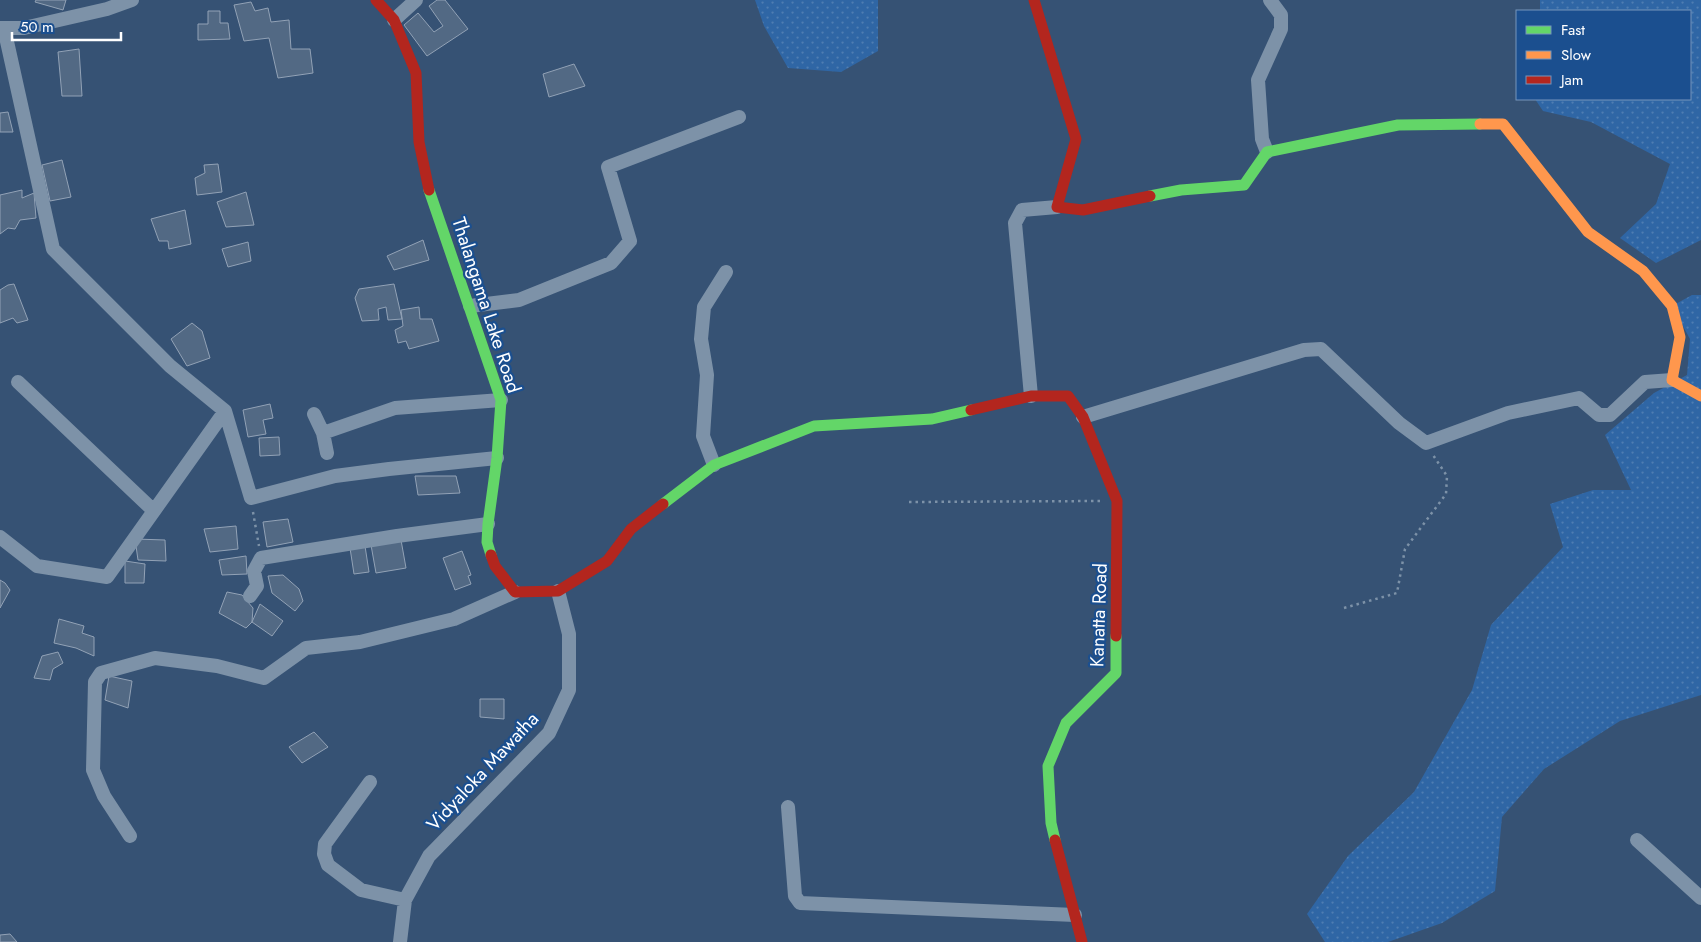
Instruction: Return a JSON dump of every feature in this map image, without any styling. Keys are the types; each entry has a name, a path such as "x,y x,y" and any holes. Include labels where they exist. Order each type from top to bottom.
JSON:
{"street":[{"path":"132,0 107,9 24,28 2,28 53,249 170,366 225,411 251,498 335,476 389,468 496,458"},
{"name":"Thalangama Lake Road","path":"376,0 394,20 416,73 419,142 427,185 501,400 487,542 495,566 515,592"},
{"path":"394,20 416,0"},
{"path":"1034,0 1076,139 1058,207"},
{"path":"1267,152 1262,139 1258,80 1281,29 1281,15 1270,0"},
{"path":"470,306 519,300 611,263 630,241 608,167 739,117"},
{"path":"1031,396 1015,223 1022,210 1058,207 1083,210 1181,190 1244,185 1267,152 1398,124 1503,124 1588,232 1643,271 1672,306 1680,337 1672,380"},
{"path":"714,465 703,436 707,375 701,339 704,307 726,272"},
{"path":"130,836 104,796 93,770 95,682 101,673 155,658 217,666 264,678 306,648 360,642 454,619 515,592 558,591 607,561 631,529 714,465 814,426 932,419 1031,396 1068,396 1083,418 1304,350 1321,349 1399,422 1426,444 1508,413 1579,398 1599,415 1610,415 1645,382 1672,380 1701,396"},
{"path":"18,382 154,511"},
{"path":"323,433 395,408 501,400"},
{"path":"0,537 37,566 108,577 225,411"},
{"path":"314,414 323,433 327,453"},
{"name":"Kanatta Road","path":"1082,942 1051,823 1048,766 1066,723 1116,673 1117,501 1083,418"},
{"path":"250,596 257,586 254,571 261,558 397,536 488,524"},
{"name":"Vidyaloka Mawatha","path":"400,942 405,900 429,856 549,733 570,690 568,634 558,591"},
{"path":"370,782 325,844 324,854 328,865 361,890 405,900"},
{"path":"788,807 795,896 800,903 1075,915"},
{"path":"1637,840 1701,898"}],"path":[{"path":"1344,608 1397,593 1405,549 1446,494 1448,476 1426,444"},
{"path":"251,498 261,558"},
{"path":"909,502 1117,501"}],"shaded area":[{"path":"755,0 878,0 878,51 841,72 788,68 764,26"},
{"path":"1540,0 1701,0 1701,240 1656,263 1620,238 1656,204 1670,164 1591,122 1543,111 1536,100 1691,100 1691,10 1540,10"},
{"path":"1692,295 1701,295 1701,695 1620,721 1544,769 1502,817 1495,891 1442,923 1388,942 1325,942 1307,914 1348,856 1414,792 1472,690 1491,625 1563,547 1550,504 1593,490 1631,490 1605,435 1654,393 1687,375 1690,339 1672,306"}],"building":[{"path":"36,0 66,0 63,10 35,2"},
{"path":"437,0 445,0 468,29 427,56 404,25 418,13 434,32 443,26 429,6"},
{"path":"251,2 255,11 268,8 271,22 289,20 291,49 310,49 313,73 278,78 269,38 244,41 234,5"},
{"path":"208,11 220,11 220,23 228,23 230,39 198,40 198,24 208,24"},
{"path":"79,49 82,96 62,96 58,52"},
{"path":"574,64 585,86 549,97 543,74"},
{"path":"8,112 13,132 0,132 0,113"},
{"path":"62,160 71,197 50,201 42,165"},
{"path":"218,164 222,192 197,195 195,178 205,173 204,165"},
{"path":"22,190 22,198 34,193 36,218 20,220 15,229 8,228 0,234 0,195"},
{"path":"246,192 254,225 226,227 217,202"},
{"path":"185,210 191,244 169,249 168,241 159,241 151,219"},
{"path":"423,240 429,260 394,270 387,256"},
{"path":"248,242 251,261 228,267 222,249"},
{"path":"14,284 28,320 17,323 13,318 0,323 0,290"},
{"path":"394,284 402,319 388,320 386,307 378,309 379,320 362,321 355,298 359,289"},
{"path":"419,307 420,319 432,319 439,341 409,349 406,341 398,343 395,330 403,326 401,310"},
{"path":"192,323 202,331 210,358 187,366 171,339"},
{"path":"270,404 273,418 263,420 266,434 248,437 243,410"},
{"path":"279,437 280,455 260,456 259,438"},
{"path":"415,476 456,476 460,493 418,495"},
{"path":"288,519 293,542 267,547 263,522"},
{"path":"236,526 238,549 210,552 204,529"},
{"path":"135,539 165,540 166,561 138,560"},
{"path":"401,540 406,568 376,573 371,545"},
{"path":"365,546 369,572 354,574 350,548"},
{"path":"462,551 471,575 468,576 471,584 455,590 443,558"},
{"path":"246,556 247,574 222,575 219,560"},
{"path":"125,561 145,564 144,583 125,583"},
{"path":"283,575 299,589 303,601 295,611 272,593 268,576"},
{"path":"0,580 10,590 0,608"},
{"path":"227,592 242,595 253,608 252,622 246,628 219,613"},
{"path":"260,604 283,621 272,636 252,622"},
{"path":"59,619 84,626 82,633 94,637 94,656 76,648 54,643"},
{"path":"58,652 63,663 53,669 50,680 34,678 42,656"},
{"path":"109,676 132,681 128,708 105,700"},
{"path":"480,699 504,699 504,719 480,717"},
{"path":"314,732 328,747 302,763 289,747"},
{"path":"10,934 17,942 0,942 0,935"}],"traffic: fast":[{"path":"1150,196 1181,190 1244,185 1267,152 1398,125 1480,124"},
{"path":"429,190 501,400 497,458 488,524 487,542 491,555"},
{"path":"663,504 714,465 814,426 932,419 971,410"},
{"path":"1055,840 1051,823 1048,766 1066,723 1116,673 1116,636"}],"traffic: slow":[{"path":"1480,124 1503,124 1588,232 1643,271 1672,306 1680,337 1672,380 1701,396"}],"traffic: jam":[{"path":"376,0 394,20 416,73 419,142 429,190"},
{"path":"1034,0 1076,139 1057,207 1083,210 1150,196"},
{"path":"971,410 1031,396 1068,396 1083,417 1117,501 1116,636"},
{"path":"491,555 495,566 515,592 558,591 607,561 631,529 663,504"},
{"path":"1055,840 1082,942"}]}
